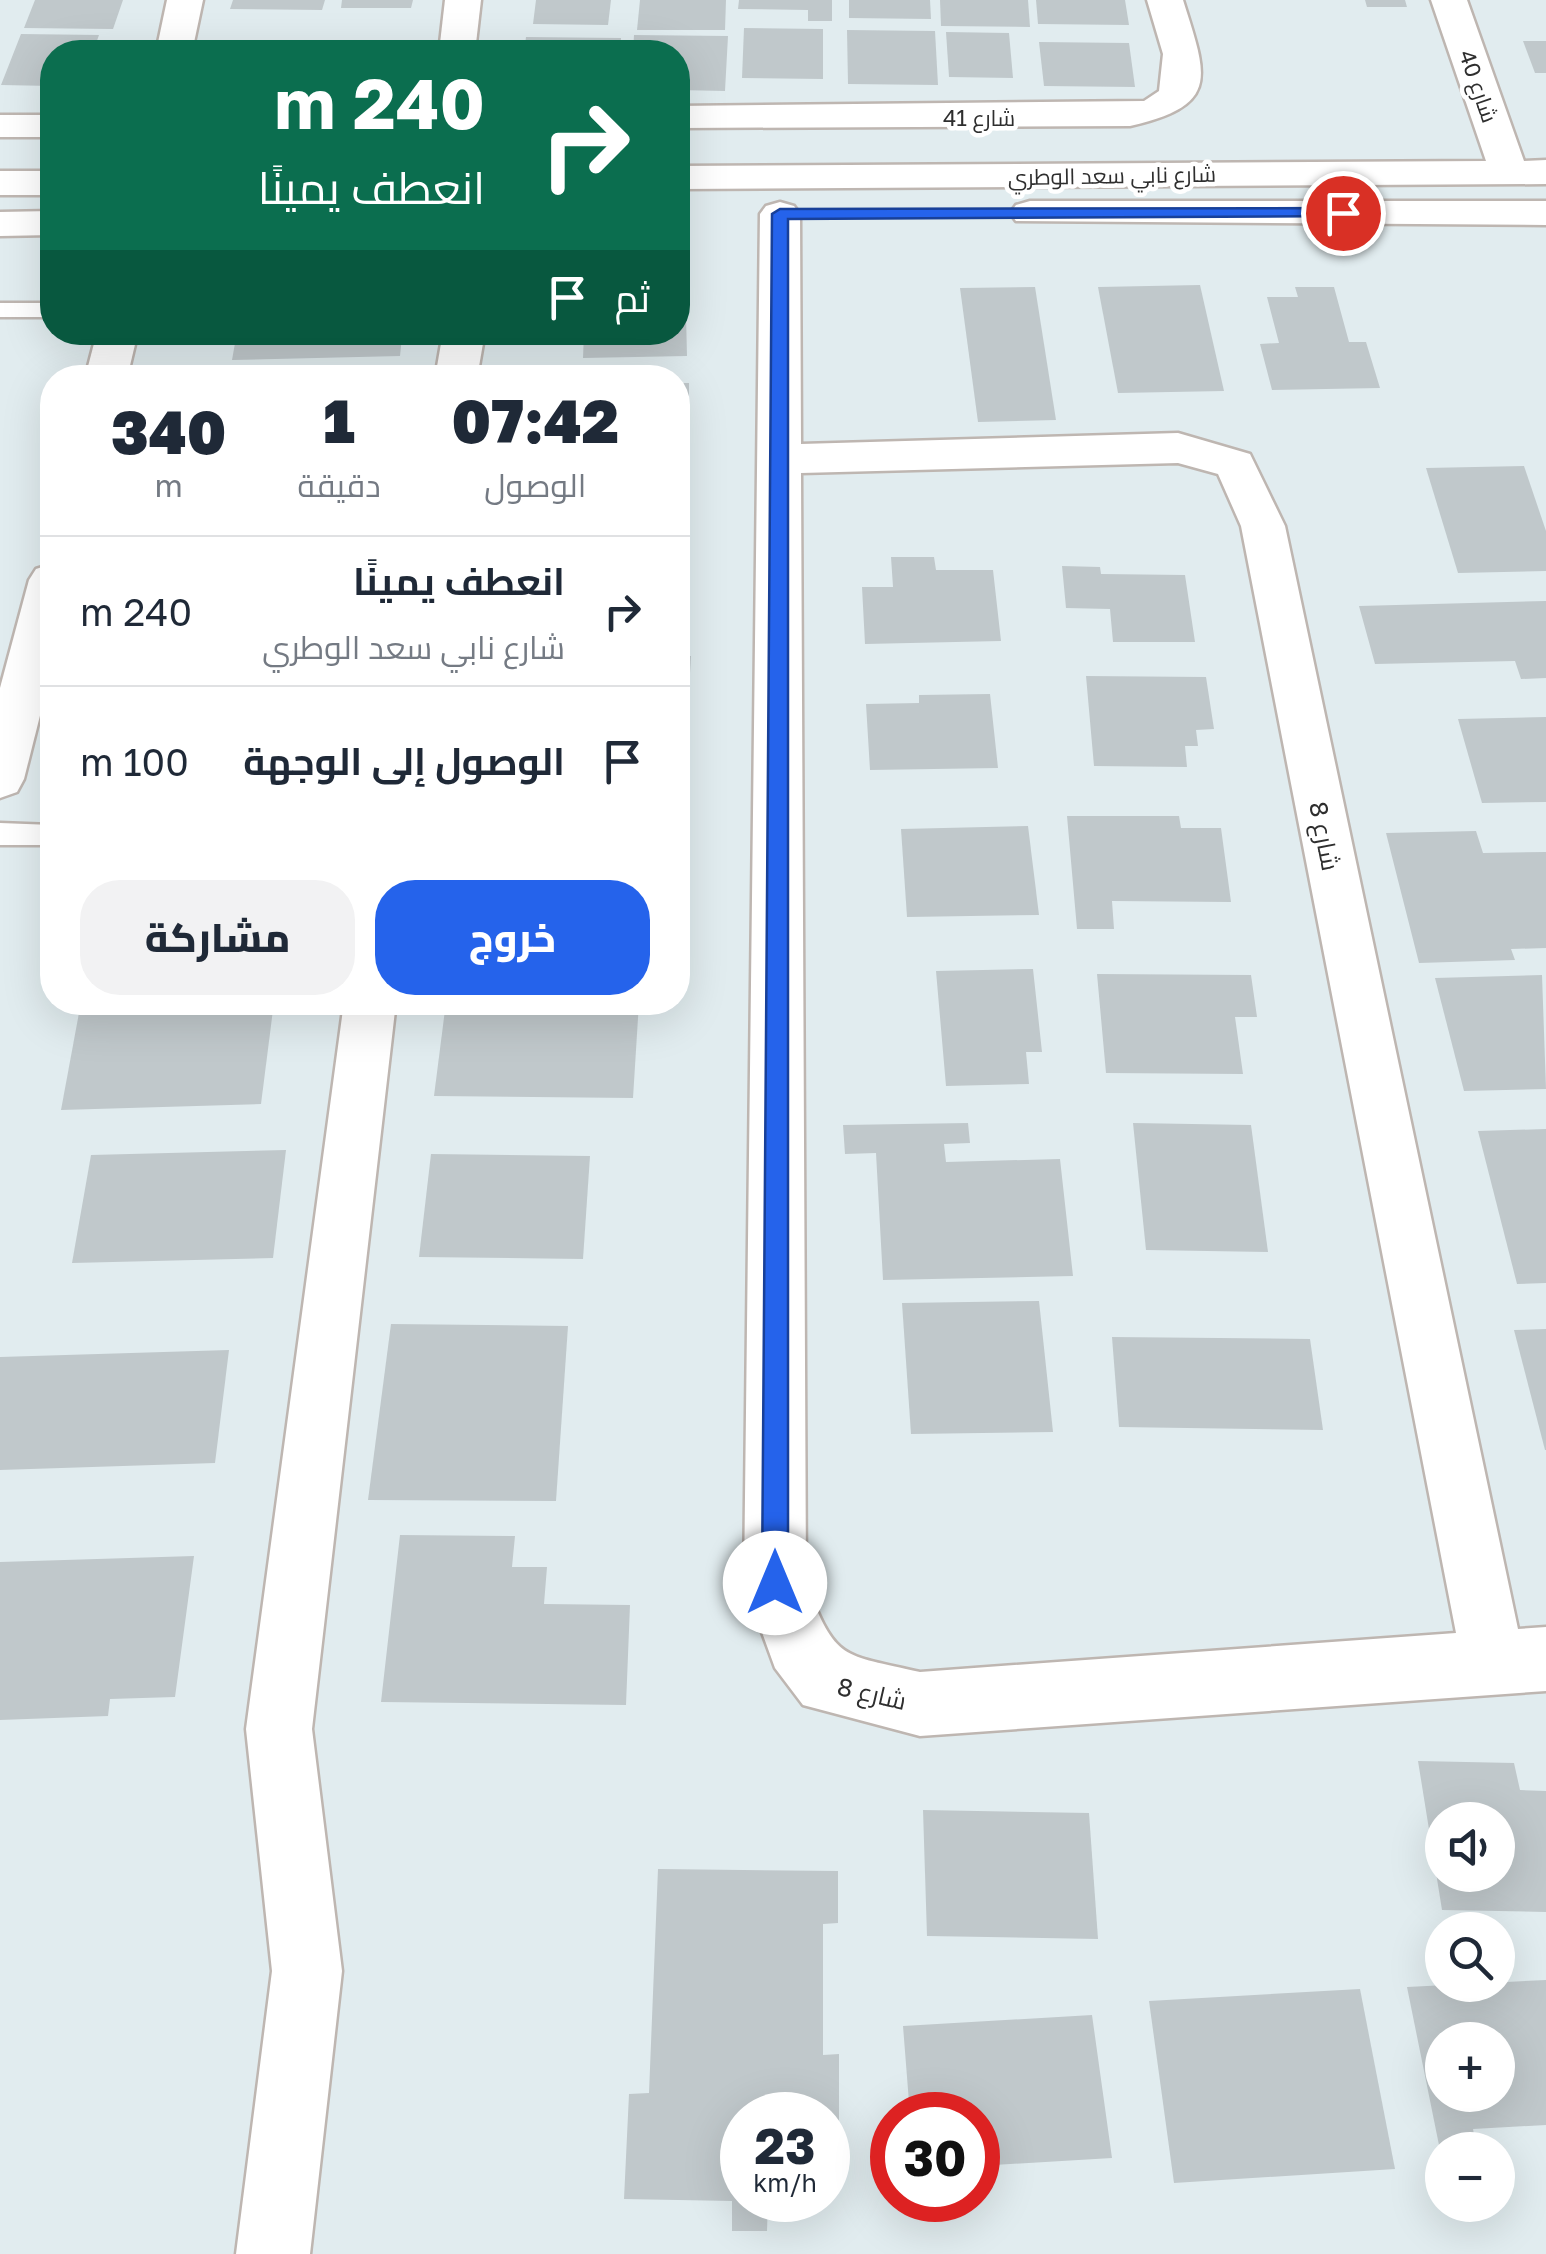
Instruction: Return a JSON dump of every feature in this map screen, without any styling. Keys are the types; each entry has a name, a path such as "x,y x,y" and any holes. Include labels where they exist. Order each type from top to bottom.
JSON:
{"street":[{"path":"177,40 185,0"},
{"path":"458,40 463,0"},
{"name":"شارع 41","path":"690,117 1130,115 1167,105 1182,85 1165,0"},
{"name":"شارع 40","path":"1449,0 1528,172"},
{"path":"0,126 40,126"},
{"name":"شارع نابي سعد الوطري","path":"690,178 1528,172"},
{"path":"0,184 40,183"},
{"name":"شارع 8","path":"780,214 775,1583 798,1645 826,1682 920,1704 1519,1660 1262,526 1236,464 1178,448 780,459"},
{"path":"695,215 917,214"},
{"name":"شارع نابي سعد الوطري","path":"996,214 1542,224"},
{"path":"0,224 40,223"},
{"path":"0,779 40,626"},
{"path":"274,2254 307,1971 279,1730 368,1015"}],"lane":[{"path":"0,310 40,310"},
{"path":"0,834 40,835"}],"building":[{"path":"35,0 123,0 113,29 24,28"},
{"path":"233,0 325,0 322,10 230,9"},
{"path":"342,0 413,0 411,8 341,8"},
{"path":"536,0 611,0 608,25 533,24"},
{"path":"640,0 726,0 725,30 637,30"},
{"path":"739,0 832,0 832,21 808,21 808,10 738,9"},
{"path":"849,0 930,0 931,19 849,18"},
{"path":"940,0 1028,0 1030,27 941,26"},
{"path":"1036,0 1125,0 1129,25 1038,24"},
{"path":"1365,0 1405,0 1407,7 1367,7"},
{"path":"744,28 823,29 823,79 742,78"},
{"path":"847,30 935,31 938,85 848,84"},
{"path":"946,32 1009,33 1013,78 949,77"},
{"path":"21,34 99,35 97,40 40,40 40,86 1,85"},
{"path":"634,35 728,36 725,91 690,90 690,40 634,40"},
{"path":"526,37 621,38 621,40 526,40"},
{"path":"1523,41 1546,41 1546,73 1535,73"},
{"path":"1039,42 1129,43 1135,87 1044,86"},
{"path":"1200,285 1224,391 1118,393 1098,287"},
{"path":"1035,287 1056,420 978,422 960,288"},
{"path":"1295,287 1334,287 1349,342 1366,342 1380,388 1272,390 1260,344 1279,343 1267,297 1298,297"},
{"path":"235,345 401,345 400,356 232,360"},
{"path":"584,345 687,345 687,356 583,358"},
{"path":"1524,466 1546,531 1546,571 1458,573 1426,468"},
{"path":"891,557 934,557 936,570 993,570 1001,641 865,644 862,587 893,587"},
{"path":"1062,566 1100,567 1101,574 1185,575 1195,642 1113,642 1110,609 1066,608"},
{"path":"1546,601 1546,678 1521,679 1515,661 1375,664 1359,606"},
{"path":"1086,676 1206,677 1214,729 1196,730 1198,746 1185,746 1187,767 1094,766"},
{"path":"990,694 998,768 870,770 866,704 919,703 919,695"},
{"path":"1546,717 1546,802 1482,803 1458,719"},
{"path":"1067,816 1179,816 1181,828 1221,828 1231,902 1112,901 1114,929 1077,929"},
{"path":"1028,826 1039,915 907,917 901,829"},
{"path":"1476,831 1483,853 1546,852 1546,948 1511,949 1515,960 1419,963 1386,833"},
{"path":"1033,969 1042,1052 1026,1052 1029,1084 946,1086 936,971"},
{"path":"1097,974 1251,975 1257,1017 1235,1017 1243,1074 1106,1073"},
{"path":"1542,975 1546,1089 1464,1091 1435,978"},
{"path":"79,1015 272,1015 261,1104 61,1110"},
{"path":"444,1015 638,1015 633,1098 434,1096"},
{"path":"968,1123 970,1143 944,1144 946,1162 1060,1159 1073,1276 883,1280 876,1153 845,1154 843,1125"},
{"path":"1133,1123 1251,1125 1268,1252 1146,1250"},
{"path":"1546,1129 1546,1283 1517,1284 1478,1131"},
{"path":"286,1150 273,1258 72,1263 91,1155"},
{"path":"431,1154 590,1156 583,1259 419,1257"},
{"path":"1039,1301 1053,1432 911,1434 902,1303"},
{"path":"391,1324 568,1326 556,1501 368,1500"},
{"path":"1546,1329 1546,1450 1545,1450 1514,1330"},
{"path":"1112,1337 1310,1339 1323,1430 1119,1427"},
{"path":"229,1350 215,1463 0,1470 0,1357"},
{"path":"400,1535 515,1536 512,1567 547,1567 544,1604 630,1605 626,1705 381,1702"},
{"path":"194,1556 175,1697 110,1699 108,1716 0,1720 0,1562"},
{"path":"1418,1761 1514,1763 1520,1790 1546,1791 1546,1912 1442,1910 1439,1892 1515,1892 1515,1802 1425,1804"},
{"path":"923,1810 1089,1813 1098,1939 927,1936"},
{"path":"658,1869 838,1871 838,1923 823,1924 823,2055 839,2054 839,2092 720,2092 720,2201 624,2199 629,2094 649,2093"},
{"path":"1546,1980 1546,2125 1436,2132 1432,2112 1515,2112 1515,2022 1425,2022 1425,2076 1407,1987 1425,1986 1425,2002 1515,2002 1515,1982"},
{"path":"1360,1989 1395,2169 1174,2183 1149,2001"},
{"path":"1092,2015 1112,2158 1000,2165 1000,2092 908,2092 903,2026"},
{"path":"732,2222 767,2222 767,2231 732,2231"}],"route":[{"path":"775,1583 780,214 1343,213"}]}
